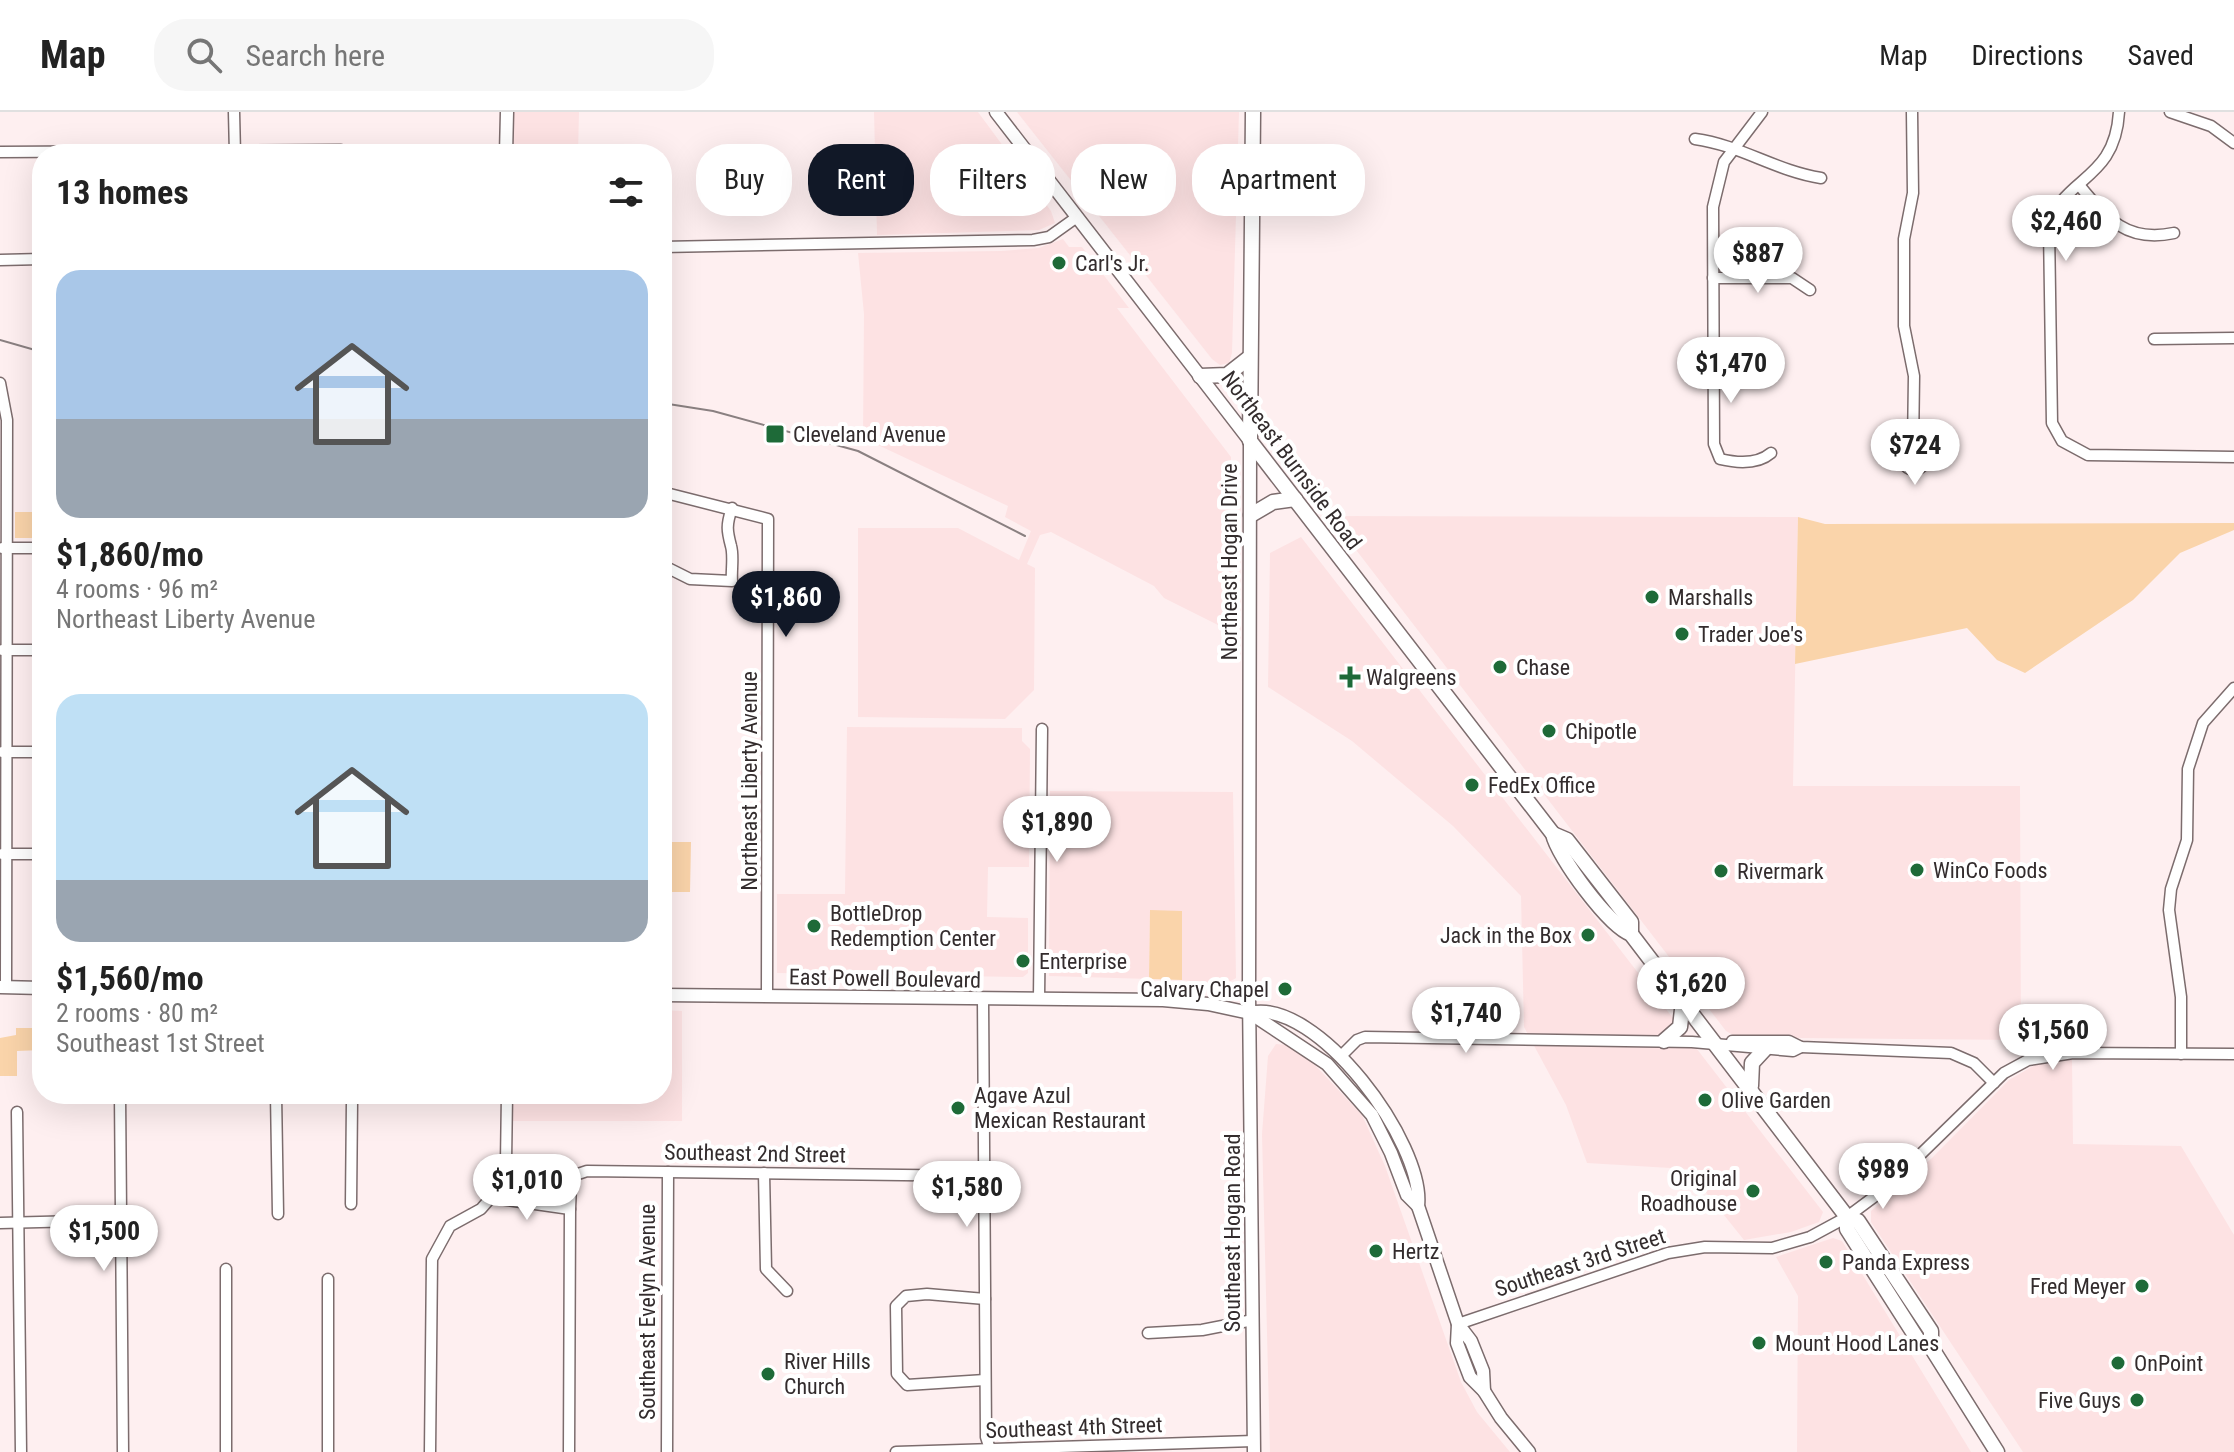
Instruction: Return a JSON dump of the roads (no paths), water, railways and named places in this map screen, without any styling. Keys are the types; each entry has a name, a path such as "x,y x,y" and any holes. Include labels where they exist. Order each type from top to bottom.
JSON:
{"highway":[{"name":"Northeast Hogan Drive","path":"1250,441 1253,112"},
{"path":"1200,376 1227,375 1250,357"},
{"name":"Northeast Burnside Road","path":"1250,441 1553,834 1556,849 1619,930 1631,934 1751,1086 1847,1217 1847,1229 1918,1340 1931,1347 1997,1452"},
{"path":"1251,515 1273,502 1295,499"},
{"name":"Northeast Burnside Road","path":"1553,834 1567,840 1619,906 1631,922 1631,934"},
{"path":"1571,868 1588,879 1609,905 1619,906"},
{"path":"1664,1041 1680,1027 1683,1001"},
{"path":"1751,1086 1752,1063 1765,1049"}],"main road":[{"path":"506,144 507,112"},
{"name":"Northeast Burnside Road","path":"996,112 1250,441"},
{"name":"Northeast Hogan Drive","path":"1250,441 1250,1013"},
{"path":"3,987 32,988"},
{"name":"East Powell Boulevard","path":"672,995 1188,1001 1250,1013 1327,1064 1363,1102 1384,1135 1407,1195 1418,1206 1458,1324 1471,1341 1483,1371 1484,1391 1529,1452"},
{"name":"East Powell Boulevard","path":"1250,1013 1264,1010 1288,1020 1341,1056 1375,1095 1409,1160 1420,1191 1418,1206"},
{"name":"Southeast Hogan Road","path":"1250,1013 1254,1447"},
{"path":"1363,1102 1375,1095"}],"street":[{"path":"234,112 235,144"},
{"path":"1762,112 1734,147 1717,182 1713,278 1714,444 1720,459 1734,462 1756,461 1771,453"},
{"path":"1912,112 1913,193 1904,239 1904,326 1914,376 1913,447"},
{"path":"2119,112 2114,144 2106,160 2056,208 2049,238 2050,413 2056,432 2066,452 2097,456 2234,457"},
{"path":"2170,112 2211,126 2234,143"},
{"path":"1695,139 1734,147 1783,170 1821,178"},
{"path":"0,152 32,152"},
{"path":"2079,185 2098,208 2135,234 2153,238 2174,233"},
{"path":"672,247 1033,240 1049,237 1077,217"},
{"path":"0,260 32,259"},
{"path":"1713,278 1792,278 1810,290"},
{"path":"2154,339 2234,338"},
{"path":"0,383 7,414 3,548 3,987"},
{"path":"672,494 732,508 726,538 731,546 732,581 690,579 672,570"},
{"name":"Northeast Liberty Avenue","path":"732,508 768,519 767,996"},
{"path":"3,548 32,548"},
{"path":"3,650 32,650"},
{"path":"2181,1054 2180,984 2169,910 2171,889 2187,840 2188,769 2203,723 2234,688"},
{"path":"1039,999 1042,729"},
{"path":"3,752 32,752"},
{"path":"3,854 32,854"},
{"path":"983,999 986,1437 991,1451"},
{"path":"1341,1056 1365,1037 1717,1043 1789,1041 1801,1047 1951,1053 1974,1063 1994,1083"},
{"path":"1717,1043 1793,1051 1801,1047"},
{"name":"Southeast 3rd Street","path":"1458,1324 1668,1253 1705,1247 1772,1248 1810,1237 1847,1217 1918,1160 1994,1083 2017,1065 2053,1054 2234,1054"},
{"path":"120,1104 123,1452"},
{"path":"276,1104 278,1214"},
{"path":"351,1204 352,1104"},
{"path":"430,1452 432,1259 443,1234 493,1198 506,1168 507,1104"},
{"path":"17,1112 21,1452"},
{"name":"Southeast 2nd Street","path":"570,1209 571,1184 575,1175 587,1171 983,1176"},
{"name":"Southeast Evelyn Avenue","path":"667,1452 668,1172"},
{"path":"764,1173 766,1269 787,1291"},
{"path":"493,1198 570,1209 569,1452"},
{"path":"0,1223 120,1220"},
{"path":"226,1269 226,1452"},
{"path":"328,1279 328,1452"},
{"path":"985,1299 927,1294 906,1296 896,1306 895,1334 897,1374 907,1385 985,1380"},
{"path":"1148,1333 1202,1330 1253,1320"},
{"name":"Southeast 4th Street","path":"896,1452 1254,1447"}],"tram line":[{"path":"0,340 32,349"},
{"path":"672,405 713,411 858,451 1025,536"}],"place":[{"name":"Carl's Jr.","path":"1059,263"},
{"name":"Cleveland Avenue","path":"775,434"},
{"name":"Marshalls","path":"1652,597"},
{"name":"Trader Joe's","path":"1682,634"},
{"name":"Chase","path":"1500,667"},
{"name":"Walgreens","path":"1350,677"},
{"name":"Chipotle","path":"1549,731"},
{"name":"FedEx Office","path":"1472,785"},
{"name":"WinCo Foods","path":"1917,870"},
{"name":"Rivermark","path":"1721,871"},
{"name":"BottleDrop Redemption Center","path":"814,926"},
{"name":"Jack in the Box","path":"1588,935"},
{"name":"Enterprise","path":"1023,961"},
{"name":"Calvary Chapel","path":"1285,989"},
{"name":"Olive Garden","path":"1705,1100"},
{"name":"Agave Azul Mexican Restaurant","path":"958,1108"},
{"name":"Original Roadhouse","path":"1753,1191"},
{"name":"Hertz","path":"1376,1251"},
{"name":"Panda Express","path":"1826,1262"},
{"name":"Fred Meyer","path":"2142,1286"},
{"name":"Mount Hood Lanes","path":"1759,1343"},
{"name":"OnPoint","path":"2118,1363"},
{"name":"River Hills Church","path":"768,1374"},
{"name":"Five Guys","path":"2137,1400"}]}
